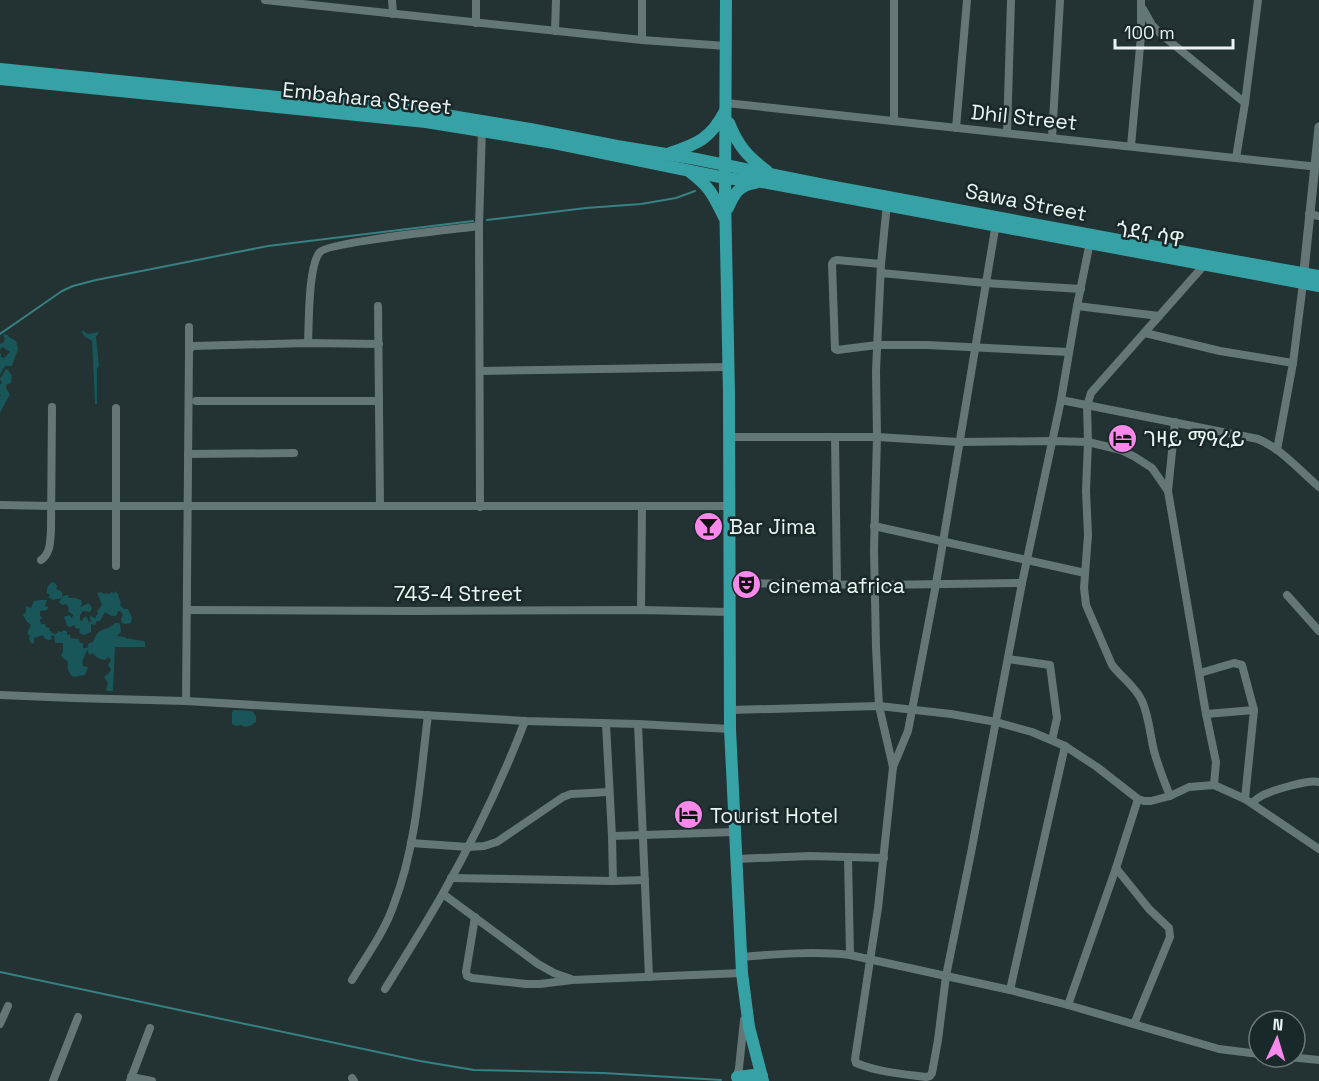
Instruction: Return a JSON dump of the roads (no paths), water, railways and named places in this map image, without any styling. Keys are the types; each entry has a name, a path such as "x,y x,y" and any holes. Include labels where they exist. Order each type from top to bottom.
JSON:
{"main road":[{"path":"726,0 730,729 742,973 749,1027 762,1079"},
{"name":"Embahara Street","path":"0,69 427,112 554,143 687,170 726,171"},
{"name":"Embahara Street","path":"0,80 482,126 666,155 726,171"},
{"path":"666,155 704,138 718,124 726,110"},
{"path":"726,110 739,145 766,178 740,188 735,193 726,217"},
{"path":"687,170 707,186 726,217"},
{"name":"Sawa Street","path":"726,171 1303,278 1319,276"},
{"path":"1303,278 1319,286"},
{"path":"736,1079 754,1076 762,1079"}],"street":[{"path":"266,0 307,2 393,14 642,40 726,46"},
{"path":"392,0 393,14"},
{"path":"476,0 476,23"},
{"path":"555,31 556,0"},
{"path":"642,0 642,40"},
{"path":"894,0 894,121"},
{"path":"957,128 967,0"},
{"path":"1007,133 1011,0"},
{"path":"1052,138 1060,0"},
{"path":"1236,158 1258,0"},
{"path":"1142,4 1152,25 1162,35 1245,103"},
{"path":"1131,147 1142,4"},
{"name":"Dhil Street","path":"726,110 894,121 1317,166"},
{"path":"480,507 479,226 482,126"},
{"path":"1277,450 1293,363 1303,278 1314,215 1319,127"},
{"path":"887,201 877,345 874,526 879,706 893,767"},
{"path":"996,222 936,584 908,731 893,767 878,908 855,1059 860,1065 878,1070 926,1077 932,1073 946,976 1091,239"},
{"path":"308,343 310,287 316,259 324,249 350,243 479,226"},
{"path":"1069,352 974,346 877,345 837,350 835,349 832,264 837,260 985,283 1081,289"},
{"path":"1170,796 1157,762 1142,699 1112,665 1086,605 1084,588 1088,535 1087,406 1091,393 1207,260"},
{"path":"378,306 380,506"},
{"path":"1077,306 1159,316"},
{"path":"186,700 189,327"},
{"path":"1144,333 1220,351 1293,363"},
{"path":"189,350 193,346 379,344"},
{"path":"481,371 728,367"},
{"path":"1061,400 1258,439 1277,450 1319,487"},
{"path":"196,401 379,401"},
{"path":"41,560 46,557 49,550 52,406"},
{"path":"116,408 116,566"},
{"path":"1175,422 1167,491 1216,762 1214,785"},
{"path":"729,437 877,437 959,442 1088,442 1122,450 1135,457 1152,468 1167,491"},
{"path":"835,437 837,584"},
{"path":"188,454 294,453"},
{"path":"0,505 117,507 729,506"},
{"path":"641,610 642,507"},
{"path":"874,526 1085,573"},
{"path":"730,583 875,585 1022,583"},
{"path":"1287,595 1319,631"},
{"name":"743-4 Street","path":"187,610 730,612"},
{"path":"1008,659 1050,665 1057,718 1052,740"},
{"path":"1200,673 1234,663 1242,665 1254,710 1248,801"},
{"path":"0,694 186,700 525,721 730,729"},
{"path":"730,710 879,706 996,722 1032,732 1065,746 1144,801 1170,796 1189,786 1214,785 1248,801 1319,849"},
{"path":"1206,714 1254,710"},
{"path":"352,980 385,926 406,867 428,715"},
{"path":"385,989 443,894 468,847 501,782 525,721"},
{"path":"606,724 613,881"},
{"path":"638,724 649,977"},
{"path":"1010,990 1065,746"},
{"path":"1248,801 1305,782 1313,780 1319,782"},
{"path":"411,843 484,846 497,842 563,797 571,794 609,792"},
{"path":"1068,1005 1138,799"},
{"path":"612,836 735,832"},
{"path":"848,857 850,955"},
{"path":"736,859 884,858"},
{"path":"1116,868 1149,909 1169,928 1170,933 1134,1024"},
{"path":"451,878 645,880"},
{"path":"443,894 538,964 572,980"},
{"path":"475,917 467,976 540,984 572,980 742,973"},
{"path":"741,957 836,953 850,955 1010,990 1219,1049 1247,1052"},
{"path":"736,1079 745,1005"},
{"path":"0,1024 8,1006"},
{"path":"53,1081 78,1017"},
{"path":"150,1028 130,1079 152,1081"}],"waterway":[{"path":"487,220 641,204 676,198 695,191"},
{"path":"0,334 62,291 96,280 268,246 473,221"},
{"path":"0,972 420,1061 474,1070 603,1073 721,1080"}],"place":[{"name":"ገዛይ ማዓረይ","path":"1123,438"},
{"name":"Bar Jima","path":"708,526"},
{"name":"cinema africa","path":"747,585"},
{"name":"Tourist Hotel","path":"689,815"}]}
